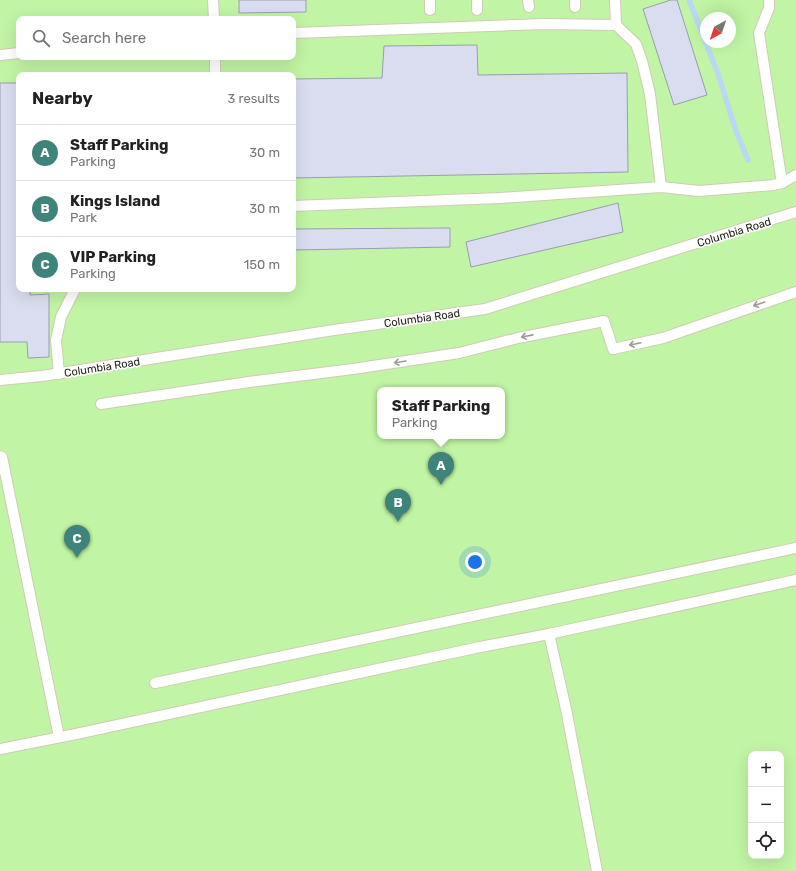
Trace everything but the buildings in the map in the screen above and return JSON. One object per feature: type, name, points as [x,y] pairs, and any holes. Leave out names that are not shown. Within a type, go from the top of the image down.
[{"type":"lane","points":[[213,0],[214,16]]},
{"type":"lane","points":[[615,0],[616,25]]},
{"type":"lane","points":[[769,0],[760,33],[782,183]]},
{"type":"lane","points":[[296,33],[544,24],[616,25],[636,44],[642,61],[650,94],[661,187]]},
{"type":"lane","points":[[0,55],[16,53]]},
{"type":"lane","points":[[215,60],[215,72]]},
{"type":"lane","points":[[296,206],[500,198],[661,187],[699,191],[773,185],[782,183],[796,175]]},
{"type":"lane","name":"Columbia Road","points":[[0,380],[59,374],[334,330],[485,309],[796,212]]},
{"type":"lane","points":[[59,374],[56,340],[61,317],[74,292]]},
{"type":"lane","points":[[101,404],[249,382],[361,368],[459,352],[518,338],[604,321],[613,349],[663,338],[796,292]]},
{"type":"lane","points":[[0,456],[2,457],[59,737]]},
{"type":"lane","points":[[155,683],[796,548]]},
{"type":"lane","points":[[0,749],[480,647],[549,634],[796,580]]},
{"type":"lane","points":[[549,634],[566,709],[597,871]]},
{"type":"green space","points":[[0,0],[796,0],[796,871],[0,871]]},
{"type":"waterway","points":[[689,0],[718,74],[736,131],[748,160]]},
{"type":"place","name":"Staff Parking","points":[[441,485]]},
{"type":"place","name":"Kings Island","points":[[398,522]]},
{"type":"place","name":"VIP Parking","points":[[77,558]]}]
